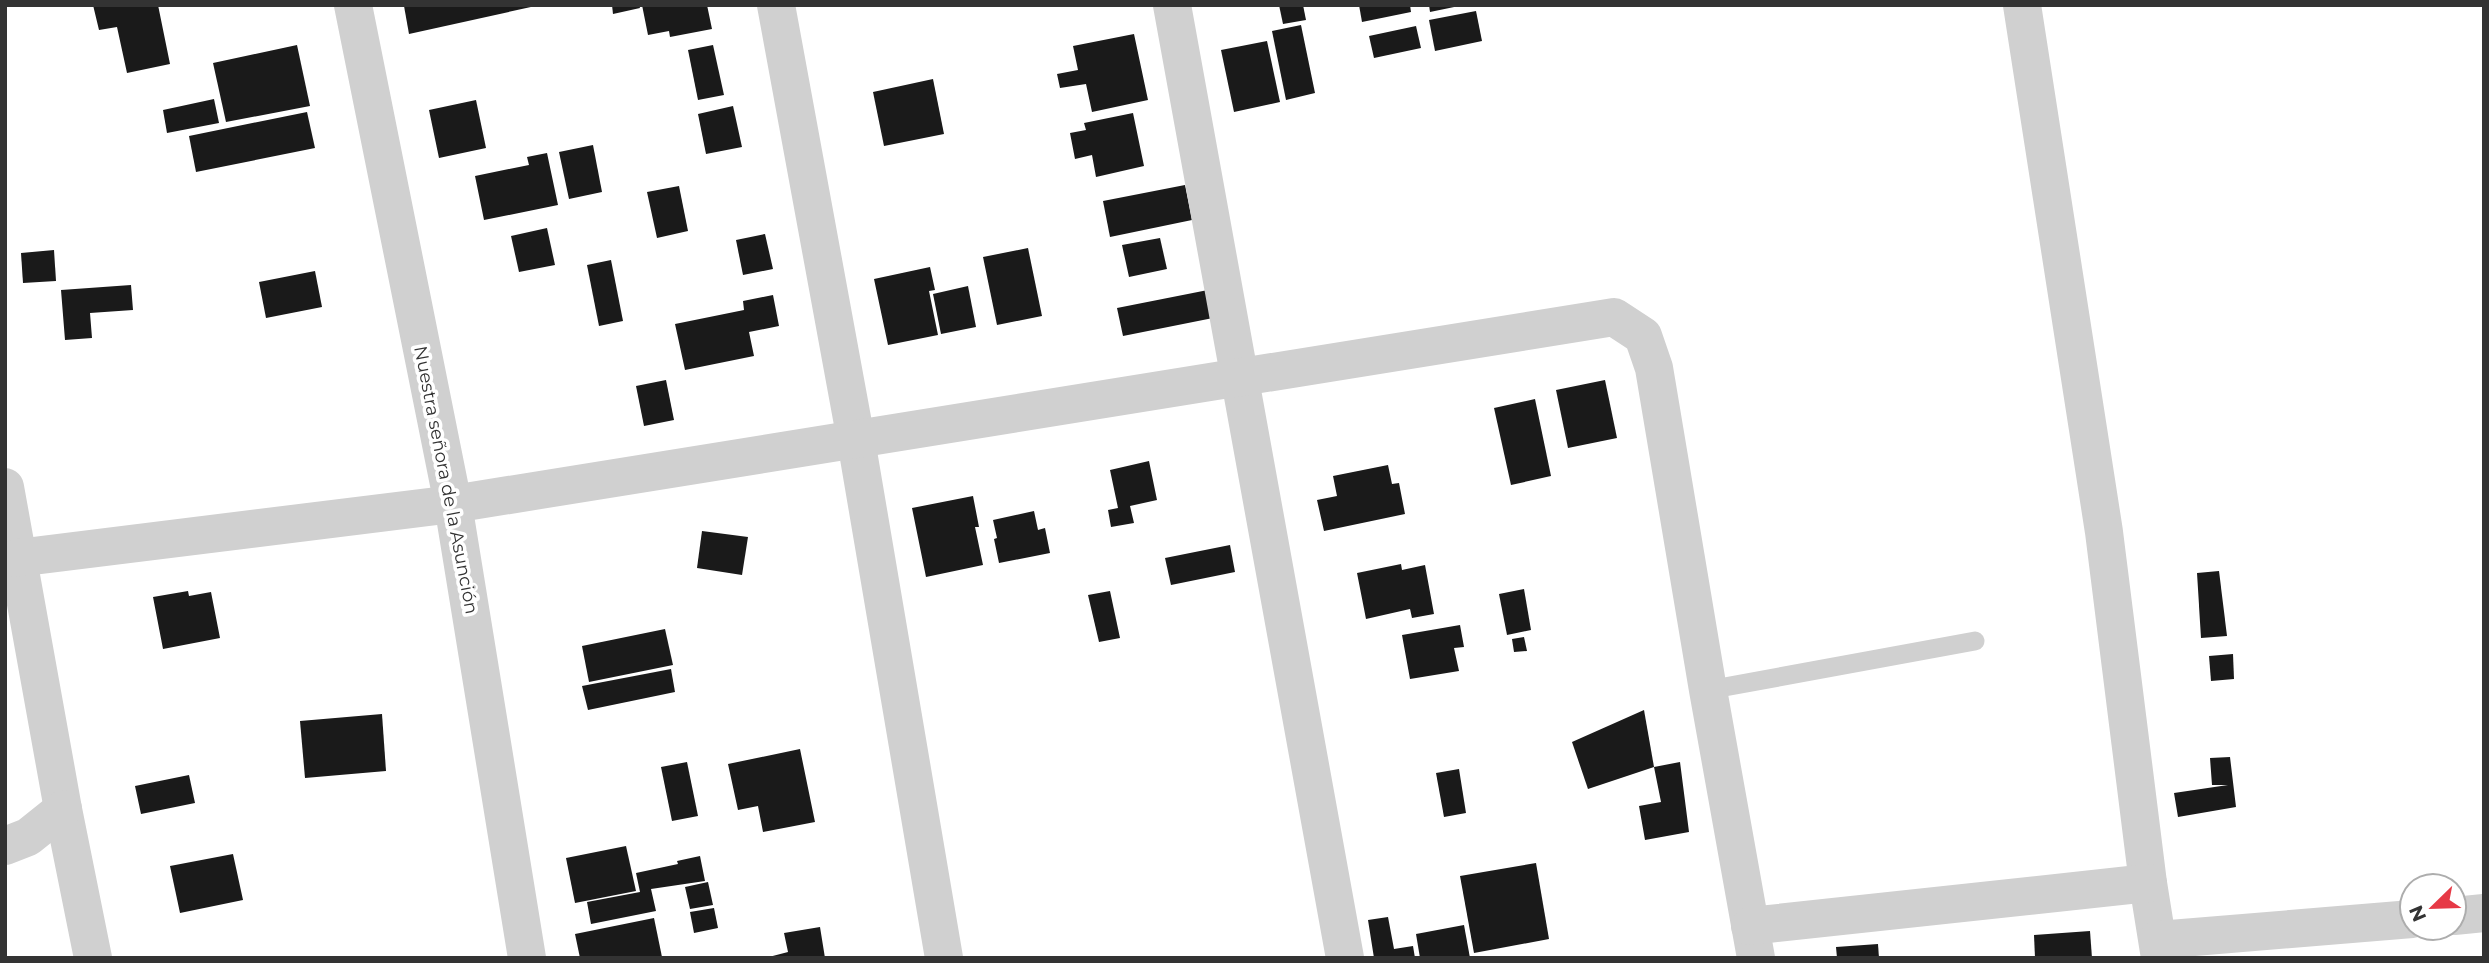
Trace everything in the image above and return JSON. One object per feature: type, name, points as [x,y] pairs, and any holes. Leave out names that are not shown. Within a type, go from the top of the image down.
[{"type":"street","name":"Nuestra señora de la Asunción","points":[[353,5],[453,504],[527,958]]},
{"type":"street","points":[[776,5],[856,440],[944,958]]},
{"type":"street","points":[[1172,5],[1345,958]]},
{"type":"street","points":[[2021,5],[2104,532],[2148,883],[2159,949],[2398,921]]},
{"type":"street","points":[[18,558],[453,504],[1614,317],[1643,336],[1654,368],[1753,942],[2148,883]]},
{"type":"street","points":[[5,487],[63,809],[93,958]]},
{"type":"street","points":[[5,846],[28,837],[63,809]]},
{"type":"lane","points":[[1708,690],[1975,641]]},
{"type":"building","points":[[93,5],[158,5],[170,64],[127,73],[117,27],[99,30]]},
{"type":"building","points":[[406,5],[540,5],[409,34],[404,6]]},
{"type":"building","points":[[612,5],[639,5],[640,8],[613,14]]},
{"type":"building","points":[[642,5],[707,5],[712,29],[670,37],[669,31],[648,35]]},
{"type":"building","points":[[1279,5],[1303,5],[1306,20],[1283,24]]},
{"type":"building","points":[[1359,5],[1410,5],[1411,12],[1362,22]]},
{"type":"building","points":[[1429,5],[1459,5],[1459,6],[1430,12]]},
{"type":"building","points":[[1476,11],[1482,41],[1435,51],[1429,20]]},
{"type":"building","points":[[1301,25],[1315,93],[1286,100],[1272,31]]},
{"type":"building","points":[[1416,26],[1421,48],[1374,58],[1369,36]]},
{"type":"building","points":[[1134,34],[1148,100],[1092,112],[1086,84],[1060,88],[1057,74],[1078,70],[1073,46]]},
{"type":"building","points":[[1267,41],[1280,102],[1234,112],[1221,50]]},
{"type":"building","points":[[297,45],[310,106],[226,122],[213,63]]},
{"type":"building","points":[[713,45],[724,95],[698,100],[688,50]]},
{"type":"building","points":[[933,79],[944,134],[884,146],[873,92]]},
{"type":"building","points":[[214,99],[219,123],[167,133],[163,110]]},
{"type":"building","points":[[476,100],[486,148],[439,158],[429,110]]},
{"type":"building","points":[[733,106],[742,147],[706,154],[698,114]]},
{"type":"building","points":[[307,112],[315,148],[196,172],[189,136]]},
{"type":"building","points":[[1133,113],[1144,166],[1096,177],[1092,155],[1075,159],[1070,133],[1086,130],[1084,123]]},
{"type":"building","points":[[593,145],[602,192],[569,199],[559,152]]},
{"type":"building","points":[[547,153],[558,205],[484,220],[475,176],[529,165],[527,157]]},
{"type":"building","points":[[1185,185],[1192,220],[1110,237],[1103,201]]},
{"type":"building","points":[[679,186],[688,231],[657,238],[647,192]]},
{"type":"building","points":[[547,228],[555,265],[519,272],[511,236]]},
{"type":"building","points":[[765,234],[773,269],[743,275],[736,240]]},
{"type":"building","points":[[1160,238],[1167,269],[1129,277],[1122,245]]},
{"type":"building","points":[[1028,248],[1042,316],[997,325],[983,257]]},
{"type":"building","points":[[54,250],[56,281],[23,283],[21,253]]},
{"type":"building","points":[[611,260],[623,321],[599,326],[587,265]]},
{"type":"building","points":[[930,267],[935,290],[929,291],[938,335],[888,345],[874,279]]},
{"type":"building","points":[[315,271],[322,307],[266,318],[259,282]]},
{"type":"building","points":[[131,285],[133,310],[90,313],[92,338],[65,340],[61,290]]},
{"type":"building","points":[[968,286],[976,327],[941,334],[933,294]]},
{"type":"building","points":[[1213,289],[1218,317],[1123,336],[1117,308]]},
{"type":"building","points":[[773,295],[779,326],[749,332],[754,356],[685,370],[675,324],[744,310],[743,301]]},
{"type":"building","points":[[666,380],[674,420],[644,426],[636,386]]},
{"type":"building","points":[[1605,380],[1617,438],[1568,448],[1556,390]]},
{"type":"building","points":[[1535,399],[1551,476],[1511,485],[1494,408]]},
{"type":"building","points":[[1149,461],[1157,500],[1130,506],[1134,523],[1111,527],[1108,510],[1118,508],[1110,470]]},
{"type":"building","points":[[1388,465],[1392,484],[1399,483],[1405,514],[1324,531],[1317,500],[1337,496],[1333,476]]},
{"type":"building","points":[[973,496],[979,527],[975,527],[983,565],[926,577],[912,508]]},
{"type":"building","points":[[1034,511],[1038,530],[1045,528],[1050,553],[999,563],[993,520]]},
{"type":"building","points":[[702,531],[748,537],[742,575],[697,568]]},
{"type":"building","points":[[1230,545],[1235,572],[1171,585],[1165,558]]},
{"type":"building","points":[[1401,564],[1402,570],[1425,565],[1434,614],[1412,618],[1410,609],[1366,619],[1357,573]]},
{"type":"building","points":[[2219,571],[2227,636],[2201,638],[2197,573]]},
{"type":"building","points":[[1524,589],[1531,630],[1507,635],[1499,594]]},
{"type":"building","points":[[188,591],[189,596],[211,592],[220,638],[163,649],[153,597]]},
{"type":"building","points":[[1110,591],[1120,638],[1099,642],[1088,595]]},
{"type":"building","points":[[1460,625],[1464,647],[1454,648],[1459,671],[1410,679],[1402,635]]},
{"type":"building","points":[[665,629],[673,665],[589,682],[582,646]]},
{"type":"building","points":[[1524,637],[1527,651],[1514,652],[1512,639]]},
{"type":"building","points":[[2233,654],[2234,679],[2211,681],[2209,656]]},
{"type":"building","points":[[671,669],[675,692],[588,710],[582,686]]},
{"type":"building","points":[[1644,710],[1654,767],[1588,789],[1572,742]]},
{"type":"building","points":[[382,714],[386,771],[305,778],[300,721]]},
{"type":"building","points":[[800,749],[815,822],[763,832],[758,806],[738,810],[728,764]]},
{"type":"building","points":[[2230,757],[2236,807],[2178,817],[2174,793],[2228,785],[2212,785],[2210,758]]},
{"type":"building","points":[[687,762],[698,816],[672,821],[661,767]]},
{"type":"building","points":[[1680,762],[1689,832],[1645,840],[1639,806],[1661,802],[1654,767]]},
{"type":"building","points":[[1459,769],[1466,813],[1444,817],[1436,773]]},
{"type":"building","points":[[189,775],[195,803],[141,814],[135,786]]},
{"type":"building","points":[[626,846],[636,891],[575,903],[566,858]]},
{"type":"building","points":[[233,854],[243,900],[180,913],[170,866]]},
{"type":"building","points":[[700,856],[705,881],[651,889],[656,911],[591,924],[587,902],[640,892],[636,873]]},
{"type":"building","points":[[1536,863],[1549,939],[1474,953],[1460,876]]},
{"type":"building","points":[[708,882],[713,905],[690,909],[685,887]]},
{"type":"building","points":[[714,908],[718,928],[694,933],[690,912]]},
{"type":"building","points":[[1388,917],[1394,949],[1413,946],[1415,958],[1374,958],[1368,920]]},
{"type":"building","points":[[654,918],[662,957],[580,958],[575,934]]},
{"type":"building","points":[[1464,925],[1470,958],[1420,958],[1416,934]]},
{"type":"building","points":[[820,927],[825,958],[765,958],[788,952],[784,933]]},
{"type":"building","points":[[2090,931],[2092,958],[2035,958],[2034,935]]},
{"type":"building","points":[[1878,944],[1879,958],[1837,958],[1836,947]]}]
